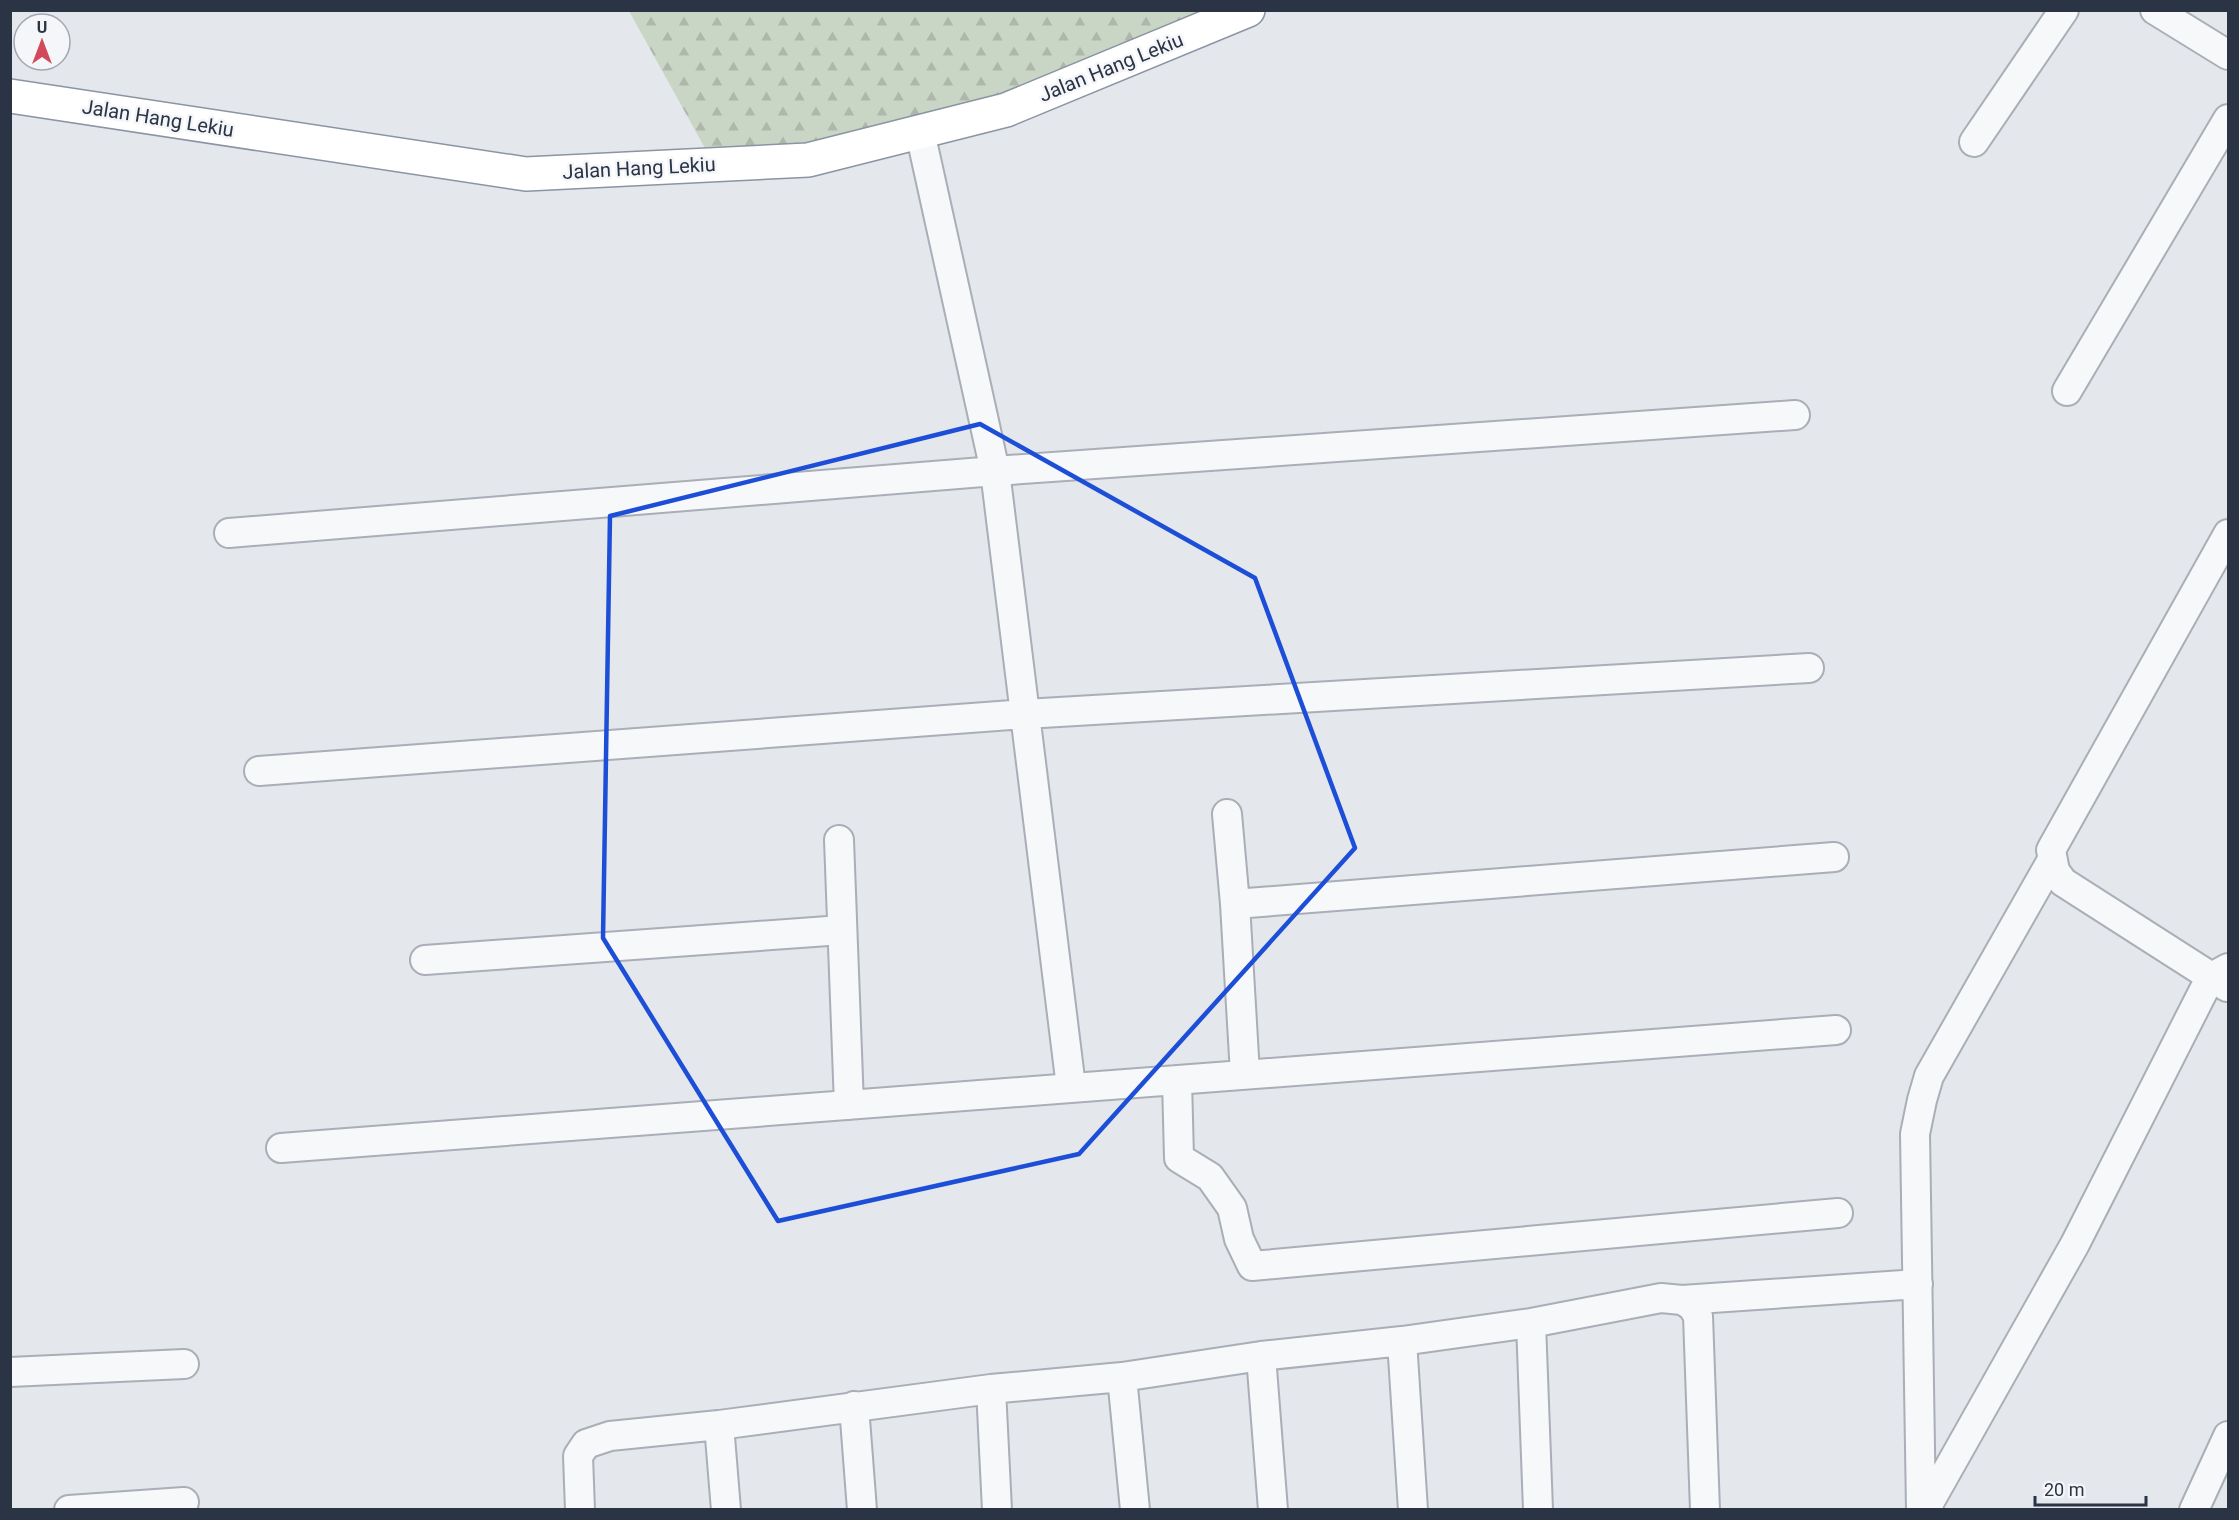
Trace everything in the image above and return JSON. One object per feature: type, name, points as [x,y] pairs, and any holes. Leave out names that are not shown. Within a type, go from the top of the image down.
[{"type":"highway","name":"Jalan Hang Lekiu","points":[[10,96],[526,174],[808,160],[1006,110],[1248,10]]},
{"type":"street","points":[[1974,142],[2064,10]]},
{"type":"street","points":[[2155,10],[2229,55]]},
{"type":"street","points":[[2067,391],[2229,119]]},
{"type":"street","points":[[920,132],[995,471],[1071,1088]]},
{"type":"street","points":[[229,533],[995,471],[1795,415]]},
{"type":"street","points":[[1923,1509],[2222,978],[2063,882],[2055,871],[2051,850],[2229,534]]},
{"type":"street","points":[[259,771],[1025,714],[1809,668]]},
{"type":"street","points":[[1227,814],[1245,1074]]},
{"type":"street","points":[[839,840],[849,1105]]},
{"type":"street","points":[[1235,904],[1834,857]]},
{"type":"street","points":[[1923,1509],[1915,1134],[1929,1076],[2052,860]]},
{"type":"street","points":[[425,960],[842,930]]},
{"type":"street","points":[[281,1148],[1836,1030]]},
{"type":"street","points":[[1176,1080],[1179,1158],[1210,1177],[1232,1208],[1239,1239],[1251,1266],[1838,1213]]},
{"type":"street","points":[[580,1509],[578,1456],[586,1444],[610,1436],[719,1425],[992,1389],[1122,1377],[1261,1356],[1402,1341],[1531,1323],[1661,1298],[1682,1300],[1918,1284]]},
{"type":"street","points":[[1682,1300],[1692,1306],[1698,1316],[1705,1509]]},
{"type":"street","points":[[1531,1323],[1538,1509]]},
{"type":"street","points":[[1402,1341],[1413,1509]]},
{"type":"street","points":[[1261,1356],[1273,1509]]},
{"type":"street","points":[[10,1372],[184,1364]]},
{"type":"street","points":[[1122,1377],[1135,1509]]},
{"type":"street","points":[[992,1389],[998,1509]]},
{"type":"street","points":[[854,1406],[862,1509]]},
{"type":"street","points":[[719,1425],[726,1509]]},
{"type":"street","points":[[2194,1509],[2229,1436]]},
{"type":"street","points":[[69,1509],[184,1502]]},
{"type":"highlighted area","points":[[980,424],[1255,578],[1355,848],[1079,1154],[778,1221],[603,938],[610,516]]},
{"type":"green space","points":[[629,11],[1228,11],[1072,80],[716,168]]}]
